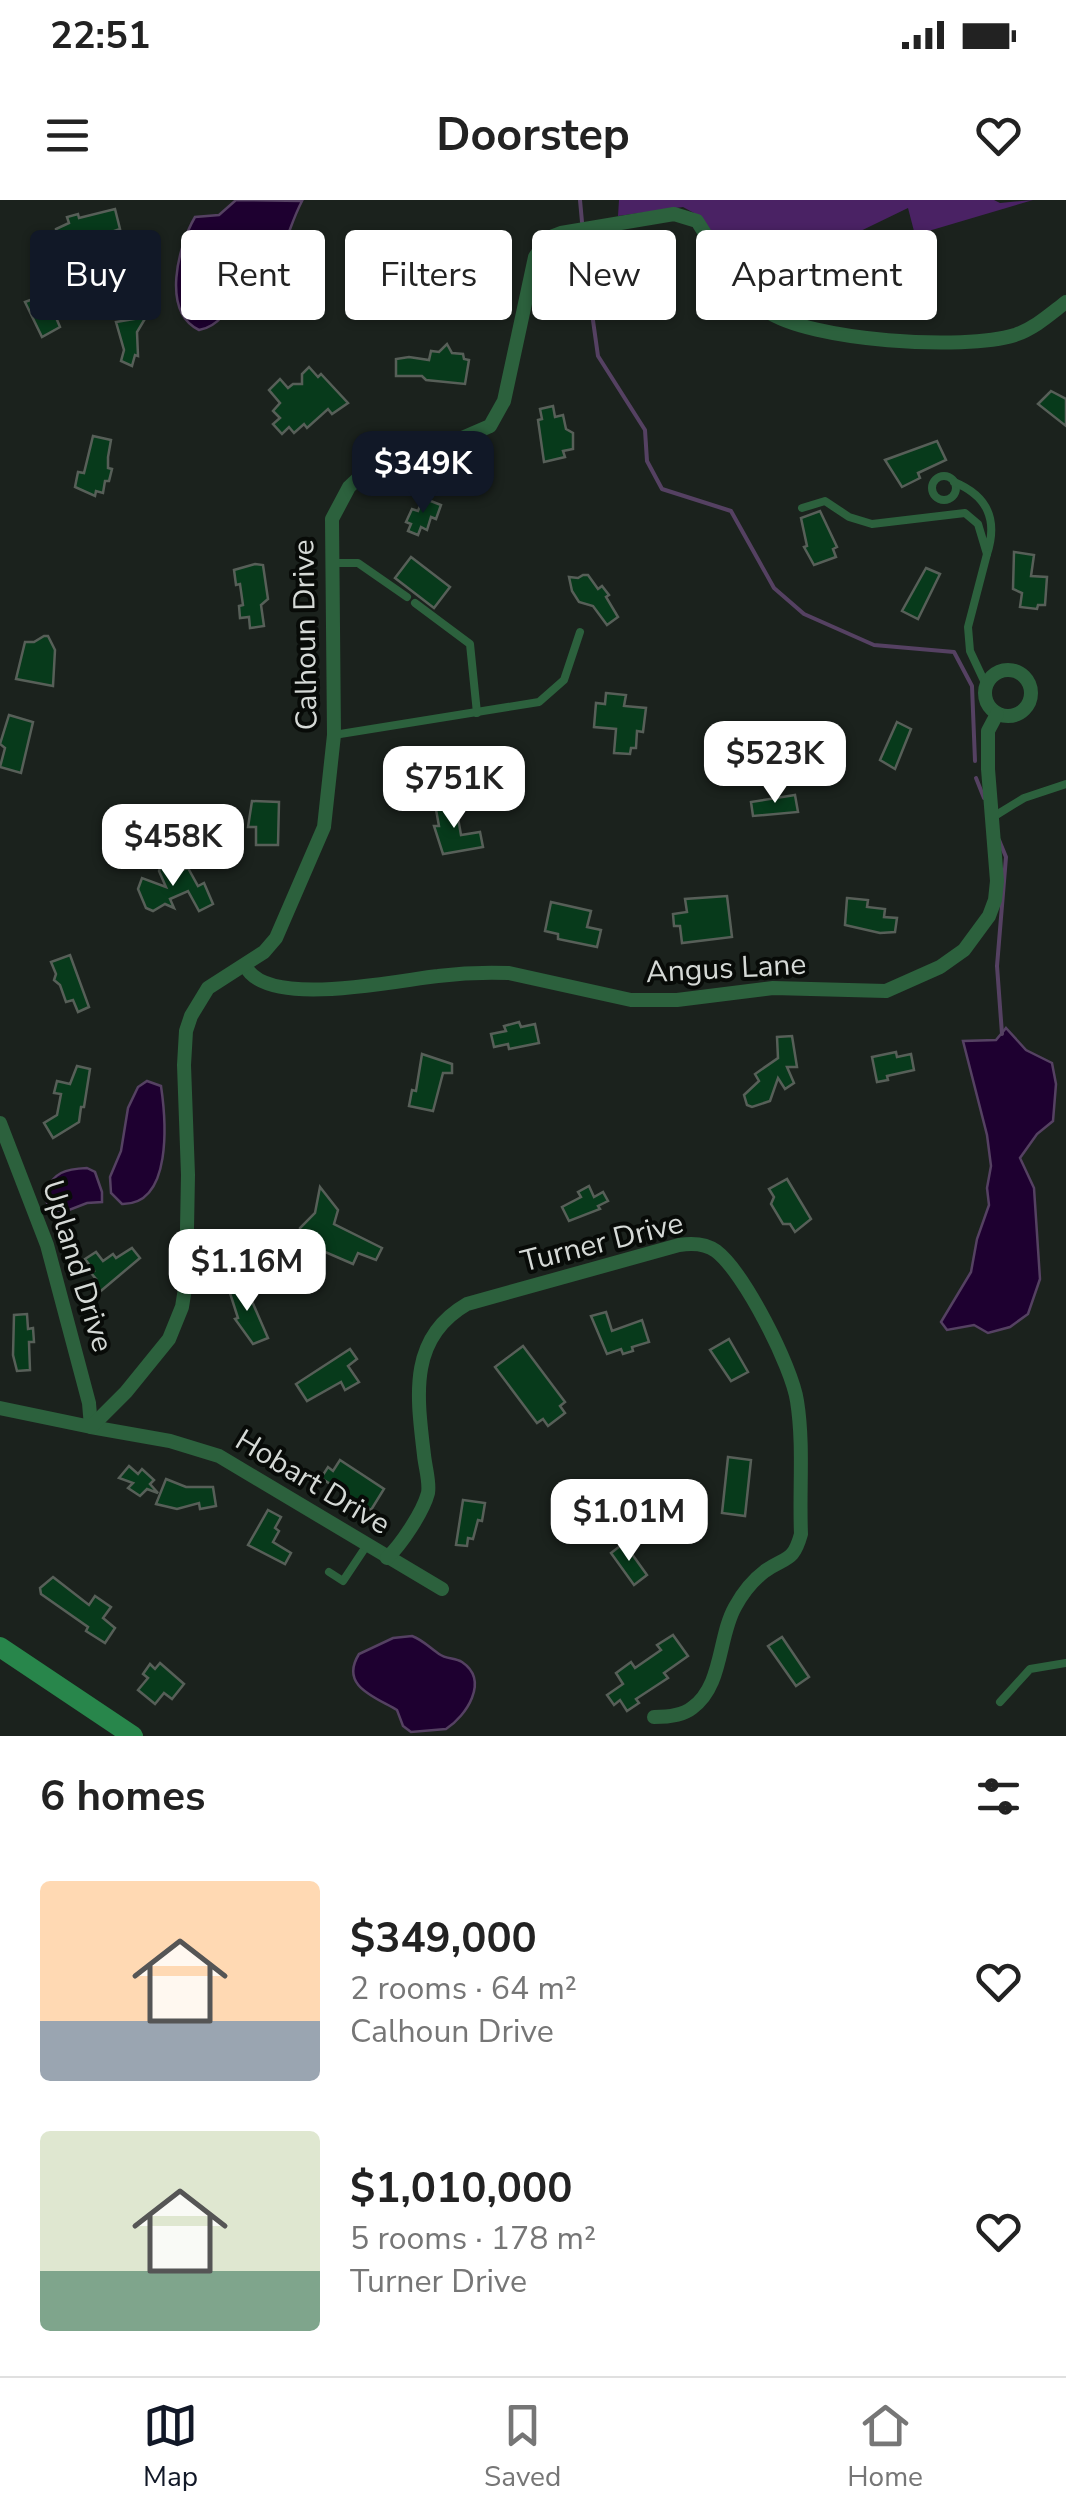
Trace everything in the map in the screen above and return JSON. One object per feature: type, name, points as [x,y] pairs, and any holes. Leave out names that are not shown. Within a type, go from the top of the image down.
[{"type":"main road","points":[[0,1647],[133,1736]]},
{"type":"street","name":"Calhoun Drive","points":[[90,1427],[146,1368],[169,1340],[177,1323],[186,1282],[186,1031],[208,988],[264,952],[276,938],[318,844],[328,810],[334,735],[332,519],[366,470],[480,432],[495,418],[514,364],[535,256],[548,238],[561,232],[674,214],[690,216],[698,221],[745,292],[770,314],[844,335],[951,344],[994,339],[1038,324],[1066,302]]},
{"type":"street","points":[[986,685],[999,672],[1007,670],[1022,675],[1029,684],[1029,702],[1022,710],[1012,716],[997,714]]},
{"type":"street","name":"Angus Lane","points":[[245,965],[254,980],[263,984],[322,989],[488,972],[509,973],[632,1000],[677,1000],[773,988],[886,991],[940,967],[964,950],[989,916],[998,881],[988,732],[997,714],[986,702],[986,685]]},
{"type":"street","name":"Upland Drive","points":[[0,1123],[47,1244],[89,1403],[90,1427]]},
{"type":"street","name":"Turner Drive","points":[[387,1558],[398,1547],[428,1494],[419,1390],[426,1352],[440,1323],[468,1304],[646,1254],[692,1243],[715,1250],[746,1288],[794,1383],[800,1424],[801,1534],[796,1552],[789,1560],[766,1570],[738,1602],[728,1621],[714,1672],[693,1708],[672,1716],[654,1717]]},
{"type":"street","points":[[0,1408],[90,1427]]},
{"type":"street","name":"Hobart Drive","points":[[90,1427],[170,1441],[219,1456],[442,1590]]},
{"type":"lane","points":[[954,482],[978,498],[992,516],[993,536],[968,627],[970,651],[986,685]]},
{"type":"lane","points":[[802,508],[825,501],[849,517],[872,524],[964,512],[978,524],[987,554]]},
{"type":"lane","points":[[331,563],[358,563],[470,644],[477,713]]},
{"type":"lane","points":[[334,735],[539,702],[564,680],[580,632]]},
{"type":"lane","points":[[992,818],[1024,798],[1066,784]]},
{"type":"lane","points":[[329,1572],[343,1580],[367,1545]]},
{"type":"lane","points":[[1000,1702],[1030,1669],[1066,1664]]},
{"type":"shaded area","points":[[236,200],[302,201],[290,230],[189,230],[195,217],[219,215]]},
{"type":"shaded area","points":[[619,200],[1033,200],[932,230],[914,230],[908,208],[863,230],[706,230],[694,213],[683,207],[618,216]]},
{"type":"shaded area","points":[[181,252],[181,311],[176,278]]},
{"type":"shaded area","points":[[186,320],[218,320],[199,330]]},
{"type":"shaded area","points":[[1006,1028],[1026,1050],[1052,1063],[1056,1084],[1053,1121],[1037,1134],[1020,1158],[1034,1188],[1040,1279],[1028,1314],[1010,1327],[988,1333],[974,1325],[947,1330],[941,1322],[971,1272],[989,1205],[991,1166],[987,1135],[963,1041],[996,1040]]},
{"type":"shaded area","points":[[147,1081],[161,1086],[162,1158],[150,1191],[139,1201],[122,1204],[111,1193],[110,1177],[121,1151],[128,1108],[138,1087]]},
{"type":"shaded area","points":[[87,1168],[95,1172],[102,1202],[64,1212],[49,1209],[44,1193],[52,1180],[66,1171]]},
{"type":"shaded area","points":[[412,1636],[442,1656],[462,1662],[474,1679],[475,1688],[467,1707],[446,1729],[411,1732],[403,1726],[397,1710],[362,1689],[353,1674],[359,1654],[393,1638]]},
{"type":"building","points":[[115,209],[120,229],[56,230],[69,223],[67,217],[78,214],[79,218]]},
{"type":"building","points":[[34,320],[57,320],[60,327],[42,337]]},
{"type":"building","points":[[144,320],[137,332],[138,356],[135,355],[132,366],[121,361],[124,350],[116,322]]},
{"type":"building","points":[[447,344],[452,353],[463,354],[469,360],[465,384],[396,376],[396,359],[429,360],[431,351],[439,352]]},
{"type":"building","points":[[309,367],[348,403],[332,414],[328,409],[307,428],[304,424],[294,433],[289,427],[282,434],[273,424],[280,418],[273,411],[280,403],[269,390],[280,379],[288,388],[302,384],[302,374]]},
{"type":"building","points":[[1051,391],[1066,399],[1066,426],[1038,404]]},
{"type":"building","points":[[553,406],[555,417],[563,415],[566,429],[573,433],[573,449],[563,451],[565,457],[544,462],[538,420],[542,419],[540,409]]},
{"type":"building","points":[[93,436],[111,440],[108,468],[112,469],[103,493],[96,491],[95,496],[75,487],[78,472],[84,473]]},
{"type":"building","points":[[937,441],[946,460],[918,473],[920,478],[902,487],[885,460]]},
{"type":"building","points":[[423,498],[441,505],[436,519],[431,517],[427,530],[421,527],[418,535],[408,531],[411,524],[406,522],[412,509],[418,511]]},
{"type":"building","points":[[820,511],[837,547],[833,549],[836,557],[814,565],[804,547],[807,546],[801,518]]},
{"type":"building","points":[[1014,552],[1034,555],[1031,576],[1047,577],[1045,605],[1038,605],[1037,609],[1020,607],[1022,593],[1013,589]]},
{"type":"building","points":[[411,557],[450,587],[434,608],[395,578]]},
{"type":"building","points":[[263,565],[268,599],[261,605],[264,626],[250,628],[249,617],[240,618],[239,606],[243,605],[234,570]]},
{"type":"building","points":[[926,568],[940,574],[918,619],[902,611]]},
{"type":"building","points":[[588,575],[598,589],[602,586],[609,595],[606,597],[618,617],[607,625],[593,606],[579,602],[572,591],[569,577]]},
{"type":"building","points":[[48,636],[55,650],[53,686],[16,679],[25,642]]},
{"type":"building","points":[[606,693],[626,695],[624,706],[646,708],[643,732],[637,731],[636,748],[631,748],[630,754],[614,753],[616,729],[594,727],[596,703],[605,704]]},
{"type":"building","points":[[9,715],[33,722],[21,773],[0,767],[5,748],[0,744]]},
{"type":"building","points":[[897,722],[911,729],[895,769],[880,760]]},
{"type":"building","points":[[795,795],[798,812],[753,816],[751,802]]},
{"type":"building","points":[[252,801],[279,802],[278,845],[256,845],[256,827],[248,827]]},
{"type":"building","points":[[455,801],[461,835],[480,832],[483,847],[443,854],[434,826],[439,826],[435,804]]},
{"type":"building","points":[[162,863],[172,867],[179,864],[182,870],[188,868],[198,886],[204,883],[213,904],[199,911],[188,891],[170,899],[174,908],[165,904],[153,911],[146,908],[138,889],[142,878],[166,887],[159,871]]},
{"type":"building","points":[[727,896],[732,937],[682,943],[680,926],[674,926],[673,914],[687,912],[685,899]]},
{"type":"building","points":[[847,898],[868,900],[867,907],[885,909],[884,917],[897,918],[895,932],[880,933],[845,925]]},
{"type":"building","points":[[551,902],[591,911],[587,927],[601,930],[597,947],[558,939],[558,934],[545,931]]},
{"type":"building","points":[[70,955],[89,1007],[78,1012],[73,1000],[66,1002],[54,980],[51,962]]},
{"type":"building","points":[[519,1022],[521,1027],[535,1024],[539,1043],[509,1049],[508,1044],[494,1047],[491,1034],[506,1031],[504,1026]]},
{"type":"building","points":[[792,1036],[797,1067],[787,1067],[794,1083],[785,1089],[778,1078],[770,1101],[747,1105],[744,1095],[759,1081],[755,1074],[778,1058],[777,1037]]},
{"type":"building","points":[[896,1052],[897,1057],[911,1054],[914,1070],[877,1082],[872,1057]]},
{"type":"building","points":[[422,1054],[452,1064],[452,1073],[443,1073],[433,1111],[409,1106],[412,1090],[416,1091]]},
{"type":"building","points":[[77,1066],[90,1069],[79,1122],[53,1138],[44,1123],[57,1115],[61,1094],[54,1093],[57,1081],[70,1084]]},
{"type":"building","points":[[787,1179],[811,1219],[795,1232],[790,1224],[783,1224],[771,1204],[774,1197],[769,1189]]},
{"type":"building","points":[[589,1186],[594,1197],[603,1192],[608,1201],[598,1206],[600,1209],[569,1221],[562,1207],[581,1197],[578,1192]]},
{"type":"building","points":[[320,1187],[338,1210],[334,1224],[382,1248],[376,1260],[358,1253],[353,1264],[323,1251],[322,1256],[298,1250],[300,1228],[315,1213]]},
{"type":"building","points":[[132,1248],[140,1258],[96,1295],[90,1285],[96,1279],[91,1273],[94,1271],[85,1259],[96,1252],[103,1261],[113,1254],[116,1258]]},
{"type":"building","points":[[244,1283],[268,1338],[253,1344],[235,1319],[238,1318],[229,1290]]},
{"type":"building","points":[[606,1312],[612,1331],[642,1320],[649,1342],[623,1354],[621,1349],[607,1354],[591,1316]]},
{"type":"building","points":[[27,1314],[34,1342],[29,1342],[30,1370],[17,1371],[13,1355],[14,1315]]},
{"type":"building","points":[[729,1339],[748,1372],[731,1381],[710,1350]]},
{"type":"building","points":[[523,1346],[565,1402],[560,1406],[565,1413],[548,1426],[543,1419],[537,1423],[495,1367]]},
{"type":"building","points":[[350,1349],[357,1359],[348,1366],[359,1382],[345,1390],[341,1382],[307,1401],[296,1384]]},
{"type":"building","points":[[728,1457],[751,1460],[745,1516],[722,1513]]},
{"type":"building","points":[[340,1460],[384,1489],[371,1510],[321,1478],[328,1467],[333,1471]]},
{"type":"building","points":[[129,1466],[138,1474],[142,1469],[154,1480],[150,1484],[158,1493],[147,1489],[140,1496],[128,1488],[133,1483],[119,1478]]},
{"type":"building","points":[[166,1479],[186,1487],[213,1487],[216,1506],[200,1509],[199,1503],[177,1509],[156,1504]]},
{"type":"building","points":[[463,1500],[485,1503],[482,1521],[478,1520],[467,1546],[456,1545]]},
{"type":"building","points":[[268,1510],[281,1517],[273,1542],[291,1553],[285,1564],[248,1545]]},
{"type":"building","points":[[624,1543],[647,1575],[634,1585],[611,1553]]},
{"type":"building","points":[[53,1577],[89,1605],[95,1596],[111,1607],[103,1618],[115,1628],[105,1643],[41,1594],[40,1588]]},
{"type":"building","points":[[673,1635],[688,1656],[664,1673],[668,1678],[636,1699],[639,1703],[627,1711],[620,1700],[614,1705],[607,1695],[623,1684],[616,1673],[631,1662],[635,1668],[661,1650],[657,1645]]},
{"type":"building","points":[[782,1637],[809,1677],[796,1686],[768,1646]]},
{"type":"building","points":[[160,1663],[184,1684],[172,1699],[164,1693],[155,1704],[138,1690],[148,1678],[143,1674],[150,1664],[155,1669]]},
{"type":"waterway","points":[[580,200],[582,222]]},
{"type":"waterway","points":[[593,320],[598,356],[645,430],[647,461],[662,489],[731,511],[774,588],[804,614],[874,645],[954,652],[972,686],[975,761]]},
{"type":"waterway","points":[[976,778],[984,798]]},
{"type":"waterway","points":[[999,840],[1006,857],[997,966],[1002,1034]]}]
